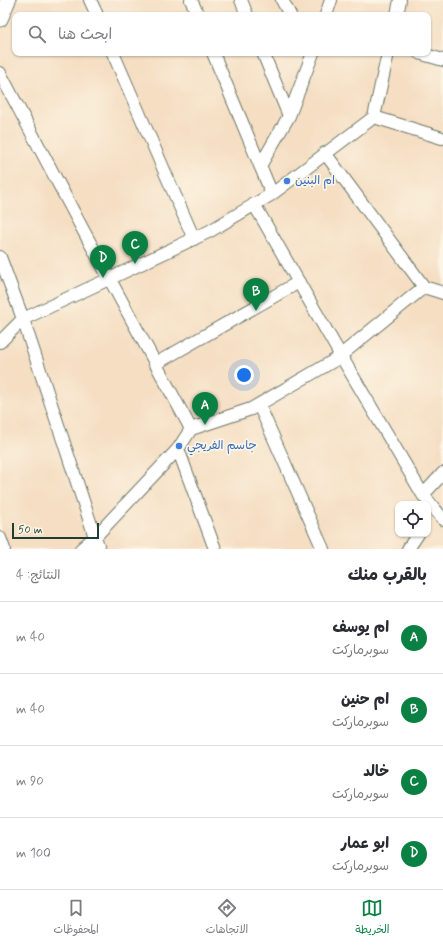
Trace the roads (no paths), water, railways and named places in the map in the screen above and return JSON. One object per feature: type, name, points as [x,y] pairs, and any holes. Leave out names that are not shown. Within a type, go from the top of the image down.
[{"type":"street","points":[[0,19],[8,0]]},
{"type":"street","points":[[90,0],[95,12]]},
{"type":"street","points":[[191,0],[197,12]]},
{"type":"street","points":[[241,0],[246,12]]},
{"type":"street","points":[[282,0],[288,12]]},
{"type":"street","points":[[327,12],[331,0]]},
{"type":"street","points":[[398,12],[400,0]]},
{"type":"street","points":[[114,56],[194,239]]},
{"type":"street","points":[[214,56],[272,194]]},
{"type":"street","points":[[264,56],[289,116]]},
{"type":"street","points":[[260,166],[289,116],[311,56]]},
{"type":"street","points":[[0,342],[23,319],[210,231],[272,194],[374,117],[387,56]]},
{"type":"street","points":[[429,56],[443,60]]},
{"type":"street","points":[[0,73],[109,279],[191,429]]},
{"type":"street","points":[[374,117],[442,138]]},
{"type":"street","points":[[325,153],[424,287],[443,292]]},
{"type":"street","points":[[254,204],[423,495],[443,519]]},
{"type":"street","points":[[0,258],[23,319],[99,549]]},
{"type":"street","points":[[155,364],[299,282]]},
{"type":"street","points":[[81,549],[178,449],[191,429],[251,409],[335,360],[424,287]]},
{"type":"street","points":[[259,404],[323,549]]},
{"type":"street","points":[[178,449],[215,549]]},
{"type":"street","points":[[423,495],[443,473]]},
{"type":"street","points":[[431,515],[435,509]]},
{"type":"street","points":[[408,549],[416,537]]},
{"type":"street","points":[[0,538],[4,549]]},
{"type":"place","name":"ام البنين","points":[[287,181]]},
{"type":"place","name":"خالد","points":[[135,264]]},
{"type":"place","name":"ابو عمار","points":[[103,278]]},
{"type":"place","name":"ام حنين","points":[[256,311]]},
{"type":"place","name":"ام يوسف","points":[[205,425]]},
{"type":"place","name":"جاسم الفريجي","points":[[179,446]]}]
